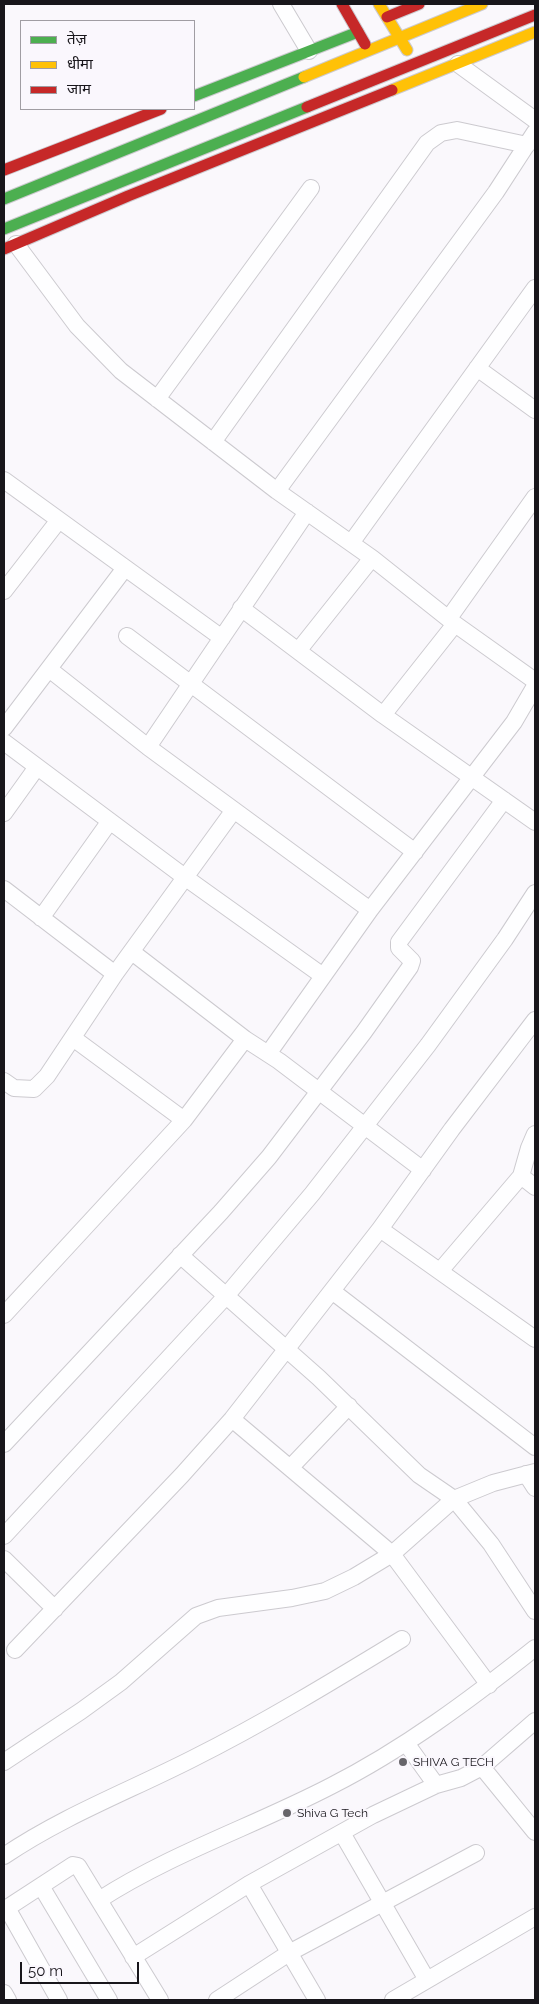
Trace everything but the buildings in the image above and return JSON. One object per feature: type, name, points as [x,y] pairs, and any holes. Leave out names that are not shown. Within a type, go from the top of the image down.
[{"type":"main road","points":[[342,4],[376,62]]},
{"type":"main road","points":[[379,4],[415,64]]},
{"type":"main road","points":[[387,17],[419,4]]},
{"type":"main road","points":[[4,229],[376,62],[399,37],[482,4]]},
{"type":"main road","points":[[4,198],[376,62],[415,64],[535,15]]},
{"type":"main road","points":[[195,96],[358,32]]},
{"type":"main road","points":[[10,247],[137,193],[535,32]]},
{"type":"main road","points":[[4,170],[158,110]]},
{"type":"street","points":[[281,4],[309,51]]},
{"type":"street","points":[[458,64],[535,120]]},
{"type":"street","points":[[214,442],[427,143],[441,133],[457,130],[533,136],[496,192],[277,491]]},
{"type":"street","points":[[157,399],[311,188]]},
{"type":"street","points":[[10,247],[77,326],[121,370],[277,491],[372,558],[452,621],[535,681]]},
{"type":"street","points":[[351,543],[535,288]]},
{"type":"street","points":[[476,368],[535,410]]},
{"type":"street","points":[[4,480],[222,638]]},
{"type":"street","points":[[383,715],[452,621],[535,497]]},
{"type":"street","points":[[148,747],[307,512]]},
{"type":"street","points":[[4,592],[59,520]]},
{"type":"street","points":[[298,651],[372,558]]},
{"type":"street","points":[[4,728],[125,568]]},
{"type":"street","points":[[242,608],[383,715],[535,822]]},
{"type":"street","points":[[128,636],[414,852]]},
{"type":"street","points":[[49,669],[148,747],[370,910]]},
{"type":"street","points":[[268,1054],[370,910],[514,722],[535,686]]},
{"type":"street","points":[[4,742],[186,878],[323,976]]},
{"type":"street","points":[[4,813],[37,767]]},
{"type":"street","points":[[4,1444],[269,1157],[410,967],[412,962],[399,948],[400,942],[504,800]]},
{"type":"street","points":[[4,1081],[14,1088],[34,1089],[47,1076],[115,974],[234,810]]},
{"type":"street","points":[[41,918],[110,821]]},
{"type":"street","points":[[4,890],[115,974]]},
{"type":"street","points":[[4,1536],[226,1296],[312,1194],[470,988],[535,893]]},
{"type":"street","points":[[132,952],[245,1039],[366,1126],[423,1170]]},
{"type":"street","points":[[15,1650],[182,1475],[232,1419],[380,1228],[535,1020]]},
{"type":"street","points":[[74,1038],[184,1120]]},
{"type":"street","points":[[4,1314],[184,1120],[245,1039]]},
{"type":"street","points":[[440,1271],[521,1176],[535,1134]]},
{"type":"street","points":[[521,1176],[535,1187]]},
{"type":"street","points":[[380,1228],[535,1339]]},
{"type":"street","points":[[180,1255],[350,1406],[419,1475],[454,1499],[491,1544],[535,1611]]},
{"type":"street","points":[[332,1291],[535,1447]]},
{"type":"street","points":[[290,1468],[350,1406]]},
{"type":"street","points":[[232,1419],[392,1554],[489,1685]]},
{"type":"street","points":[[4,1762],[81,1712],[121,1682],[196,1616],[218,1608],[292,1598],[325,1591],[354,1577],[392,1554],[454,1499],[492,1483],[530,1473],[535,1488]]},
{"type":"street","points":[[4,1559],[55,1610]]},
{"type":"street","points":[[4,1856],[66,1819],[192,1759],[290,1708],[402,1639]]},
{"type":"street","points":[[99,1900],[129,1880],[166,1861],[273,1815],[332,1786],[406,1743],[489,1685],[535,1648]]},
{"type":"street","points":[[133,1957],[249,1884],[342,1832],[399,1802],[436,1785],[461,1778],[482,1767],[535,1722]]},
{"type":"street","points":[[406,1743],[436,1785]]},
{"type":"street","points":[[482,1767],[535,1832]]},
{"type":"street","points":[[342,1832],[427,1980]]},
{"type":"street","points":[[217,2000],[289,1953],[476,1853]]},
{"type":"street","points":[[59,2000],[5,1909],[73,1865],[78,1866],[99,1900],[133,1957],[155,1999]]},
{"type":"street","points":[[249,1884],[317,2000]]},
{"type":"street","points":[[41,1886],[109,2000]]},
{"type":"street","points":[[393,2000],[534,1917]]},
{"type":"street","points":[[4,1993],[8,2000]]},
{"type":"traffic: fast","points":[[195,96],[358,32]]},
{"type":"traffic: fast","points":[[4,199],[304,77]]},
{"type":"traffic: fast","points":[[4,229],[307,107]]},
{"type":"traffic: slow","points":[[379,4],[407,50]]},
{"type":"traffic: slow","points":[[304,77],[482,4]]},
{"type":"traffic: slow","points":[[392,90],[535,32]]},
{"type":"traffic: jam","points":[[342,4],[365,44]]},
{"type":"traffic: jam","points":[[387,17],[419,4]]},
{"type":"traffic: jam","points":[[307,107],[535,15]]},
{"type":"traffic: jam","points":[[4,249],[128,196],[392,90]]},
{"type":"traffic: jam","points":[[4,170],[158,110]]},
{"type":"place","name":"SHIVA G TECH","points":[[403,1762]]},
{"type":"place","name":"Shiva G Tech","points":[[287,1813]]}]
